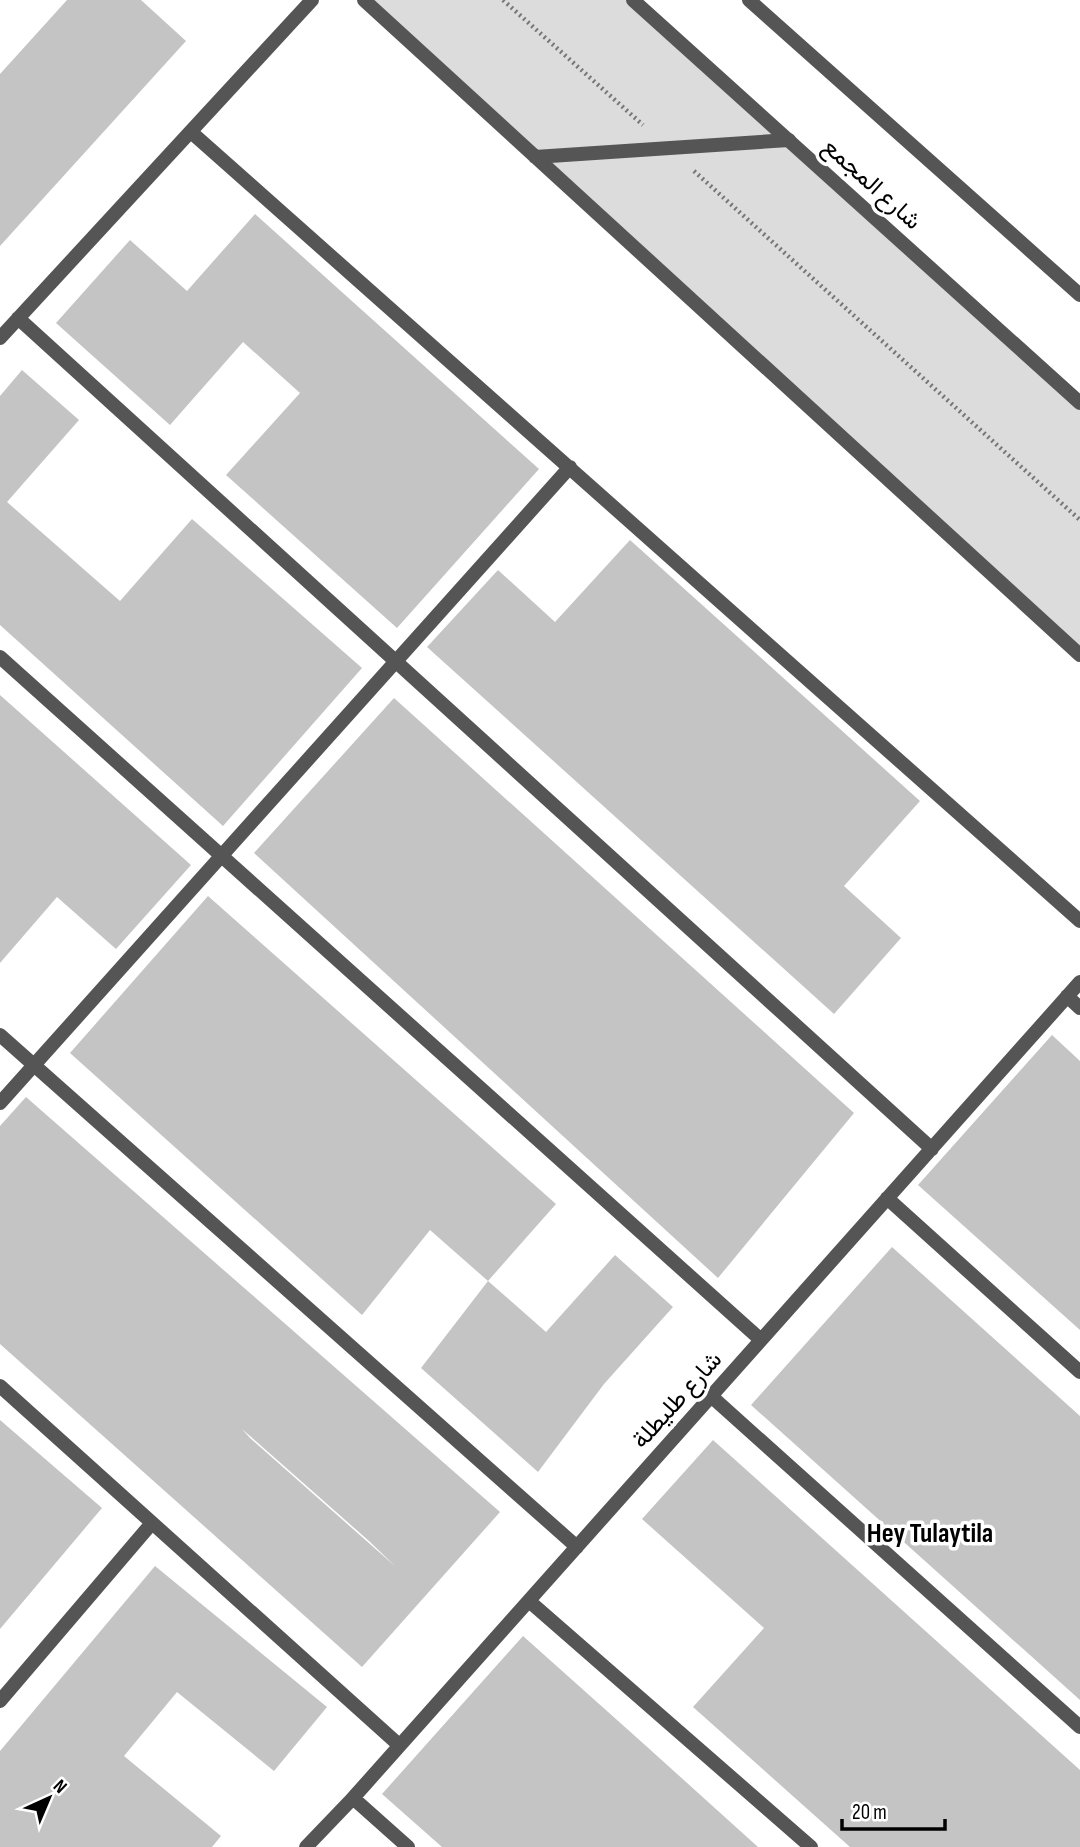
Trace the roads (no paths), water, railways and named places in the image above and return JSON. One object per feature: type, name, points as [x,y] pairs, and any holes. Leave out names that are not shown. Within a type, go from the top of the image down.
[{"type":"street","points":[[0,338],[312,0]]},
{"type":"street","points":[[364,0],[1080,655]]},
{"type":"street","name":"شارع المجمع","points":[[633,0],[1080,402]]},
{"type":"street","points":[[749,0],[1080,295]]},
{"type":"street","points":[[191,132],[1080,921]]},
{"type":"street","points":[[535,157],[789,140]]},
{"type":"street","points":[[18,318],[932,1149]]},
{"type":"street","points":[[0,1103],[570,467]]},
{"type":"street","points":[[0,657],[761,1340]]},
{"type":"street","name":"شارع طليطلة","points":[[306,1847],[353,1798],[1080,982]]},
{"type":"street","points":[[1067,996],[1080,1008]]},
{"type":"street","points":[[0,1035],[577,1547]]},
{"type":"street","points":[[887,1198],[1080,1372]]},
{"type":"street","points":[[0,1386],[399,1745]]},
{"type":"street","points":[[711,1396],[1080,1727]]},
{"type":"street","points":[[0,1701],[152,1522]]},
{"type":"street","points":[[529,1601],[811,1847]]},
{"type":"street","points":[[353,1798],[408,1847]]},
{"type":"district","name":"Hey Tulaytila","points":[[930,1533]]}]
